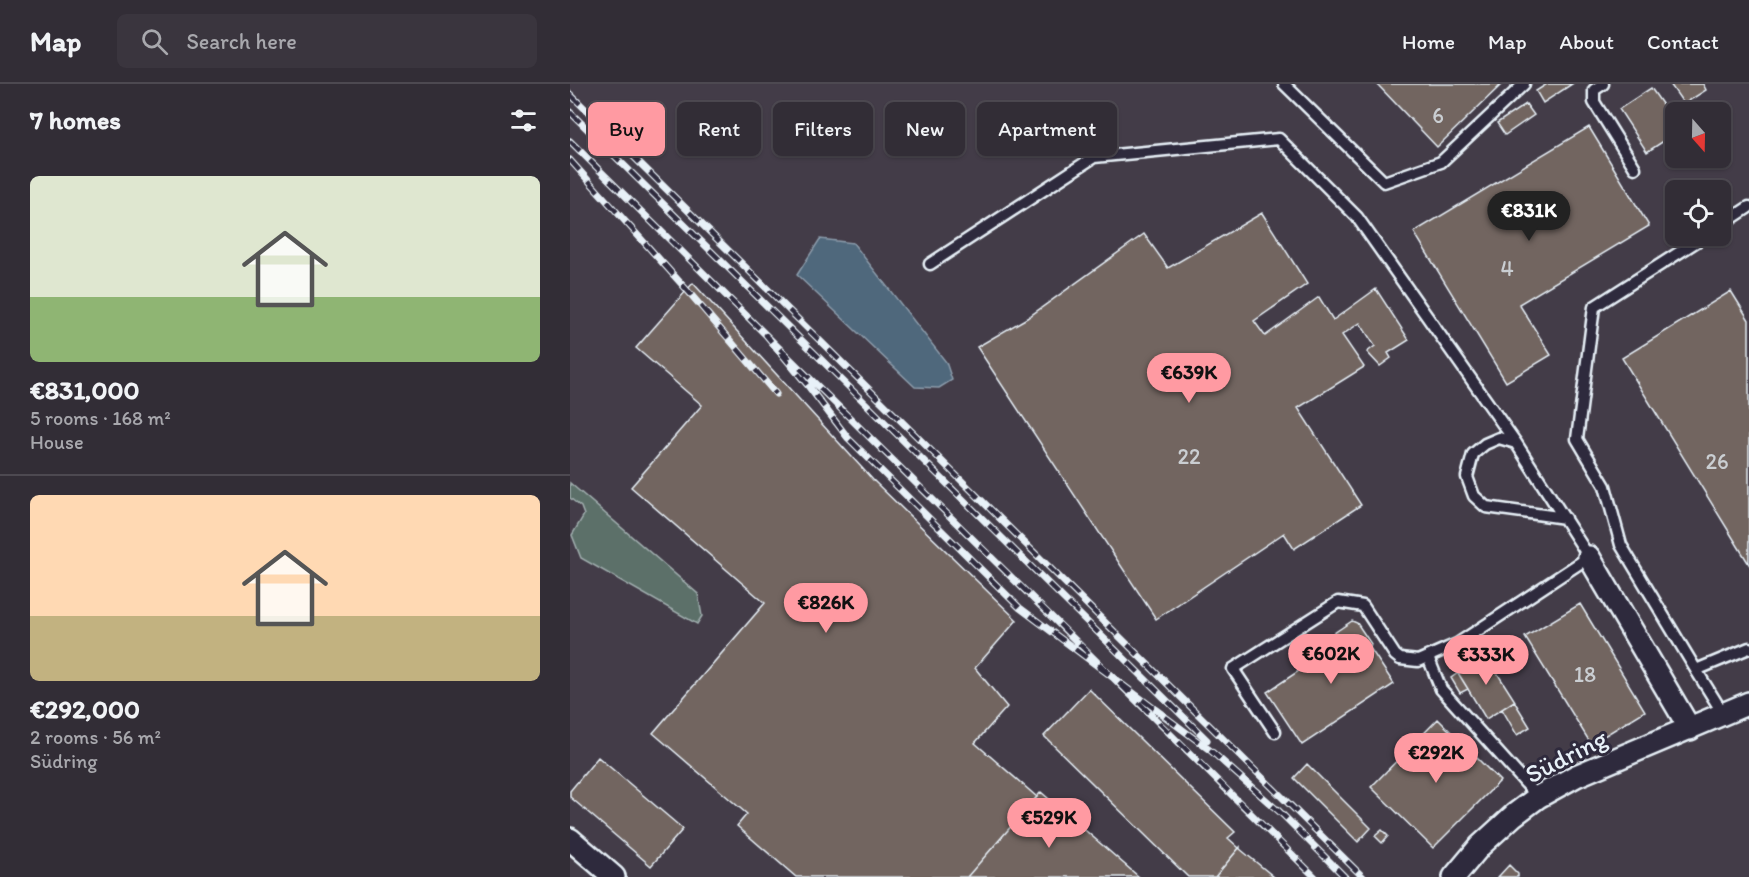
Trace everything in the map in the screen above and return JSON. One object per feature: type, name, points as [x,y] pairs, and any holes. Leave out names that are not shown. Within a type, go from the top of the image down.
[{"type":"street","points":[[1589,557],[1690,729]]},
{"type":"street","name":"Südring","points":[[1454,877],[1480,846],[1538,797],[1576,776],[1749,703]]},
{"type":"street","points":[[570,839],[614,877]]},
{"type":"lane","points":[[1284,84],[1384,182],[1441,162],[1524,84]]},
{"type":"lane","points":[[1603,84],[1594,90],[1594,102],[1635,168]]},
{"type":"lane","points":[[930,264],[1094,157],[1279,139],[1357,217],[1516,443],[1589,557],[1457,644],[1418,661],[1400,659],[1395,655],[1363,606],[1338,602],[1233,669],[1275,732]]},
{"type":"lane","points":[[1731,219],[1749,207]]},
{"type":"lane","points":[[1690,246],[1594,308],[1577,439],[1605,486],[1621,545],[1676,640],[1724,715]]},
{"type":"lane","points":[[1516,443],[1499,438],[1485,444],[1473,454],[1467,477],[1474,496],[1486,507],[1565,519]]},
{"type":"lane","points":[[1696,670],[1749,648]]},
{"type":"lane","points":[[1428,657],[1442,689],[1538,797]]},
{"type":"green space","points":[[570,483],[698,594],[702,616],[697,624],[581,558],[572,535],[584,515],[581,507],[570,498]]},
{"type":"water","points":[[820,239],[853,243],[946,362],[952,380],[939,388],[915,387],[797,275]]},
{"type":"building","points":[[1377,84],[1502,84],[1437,147]]},
{"type":"building","points":[[1547,84],[1572,84],[1543,103],[1536,91]]},
{"type":"building","points":[[1670,84],[1703,84],[1706,90],[1687,102],[1683,102]]},
{"type":"building","points":[[1651,88],[1665,108],[1665,140],[1647,152],[1619,109]]},
{"type":"building","points":[[1526,104],[1534,115],[1505,135],[1497,123]]},
{"type":"building","points":[[1589,127],[1649,226],[1519,304],[1551,355],[1506,382],[1414,232]]},
{"type":"building","points":[[1262,213],[1307,284],[1254,321],[1265,336],[1319,297],[1333,320],[1376,289],[1409,340],[1388,353],[1391,358],[1380,366],[1367,352],[1375,346],[1360,323],[1342,335],[1364,367],[1298,408],[1361,505],[1294,549],[1284,533],[1156,619],[977,347],[1027,318],[1144,234],[1168,268]]},
{"type":"building","points":[[693,283],[873,480],[1017,620],[975,668],[1007,707],[975,743],[1037,797],[967,877],[796,877],[737,826],[747,814],[653,733],[765,603],[631,487],[702,405],[636,348]]},
{"type":"building","points":[[1731,291],[1749,320],[1749,564],[1622,358]]},
{"type":"building","points":[[1580,604],[1645,711],[1591,744],[1525,637]]},
{"type":"building","points":[[1352,621],[1357,623],[1371,644],[1370,648],[1394,684],[1302,745],[1267,692],[1332,649],[1325,639]]},
{"type":"building","points":[[1485,654],[1515,701],[1486,719],[1457,671]]},
{"type":"building","points":[[1458,673],[1468,689],[1460,693],[1451,678]]},
{"type":"building","points":[[1089,689],[1235,832],[1228,838],[1239,848],[1215,877],[1188,877],[1044,736]]},
{"type":"building","points":[[1514,701],[1530,727],[1517,735],[1502,709]]},
{"type":"building","points":[[1438,719],[1500,781],[1433,848],[1371,787]]},
{"type":"building","points":[[598,757],[683,829],[651,866],[570,797],[570,791]]},
{"type":"building","points":[[1307,764],[1371,828],[1358,842],[1294,778]]},
{"type":"building","points":[[1041,792],[1139,877],[967,877]]},
{"type":"building","points":[[1382,830],[1388,836],[1382,843],[1375,836]]},
{"type":"building","points":[[1240,847],[1240,849],[1274,877],[1215,877]]},
{"type":"building","points":[[1509,865],[1518,877],[1498,877]]},
{"type":"railway","points":[[570,94],[1363,877]]},
{"type":"railway","points":[[570,112],[1207,740]]},
{"type":"railway","points":[[570,141],[766,335]]},
{"type":"railway","points":[[570,160],[687,290],[776,394]]},
{"type":"railway","points":[[1283,815],[1211,751],[1020,608],[848,438],[766,335],[1110,674],[1178,741],[1315,877]]},
{"type":"railway","points":[[1277,809],[1345,877]]}]
